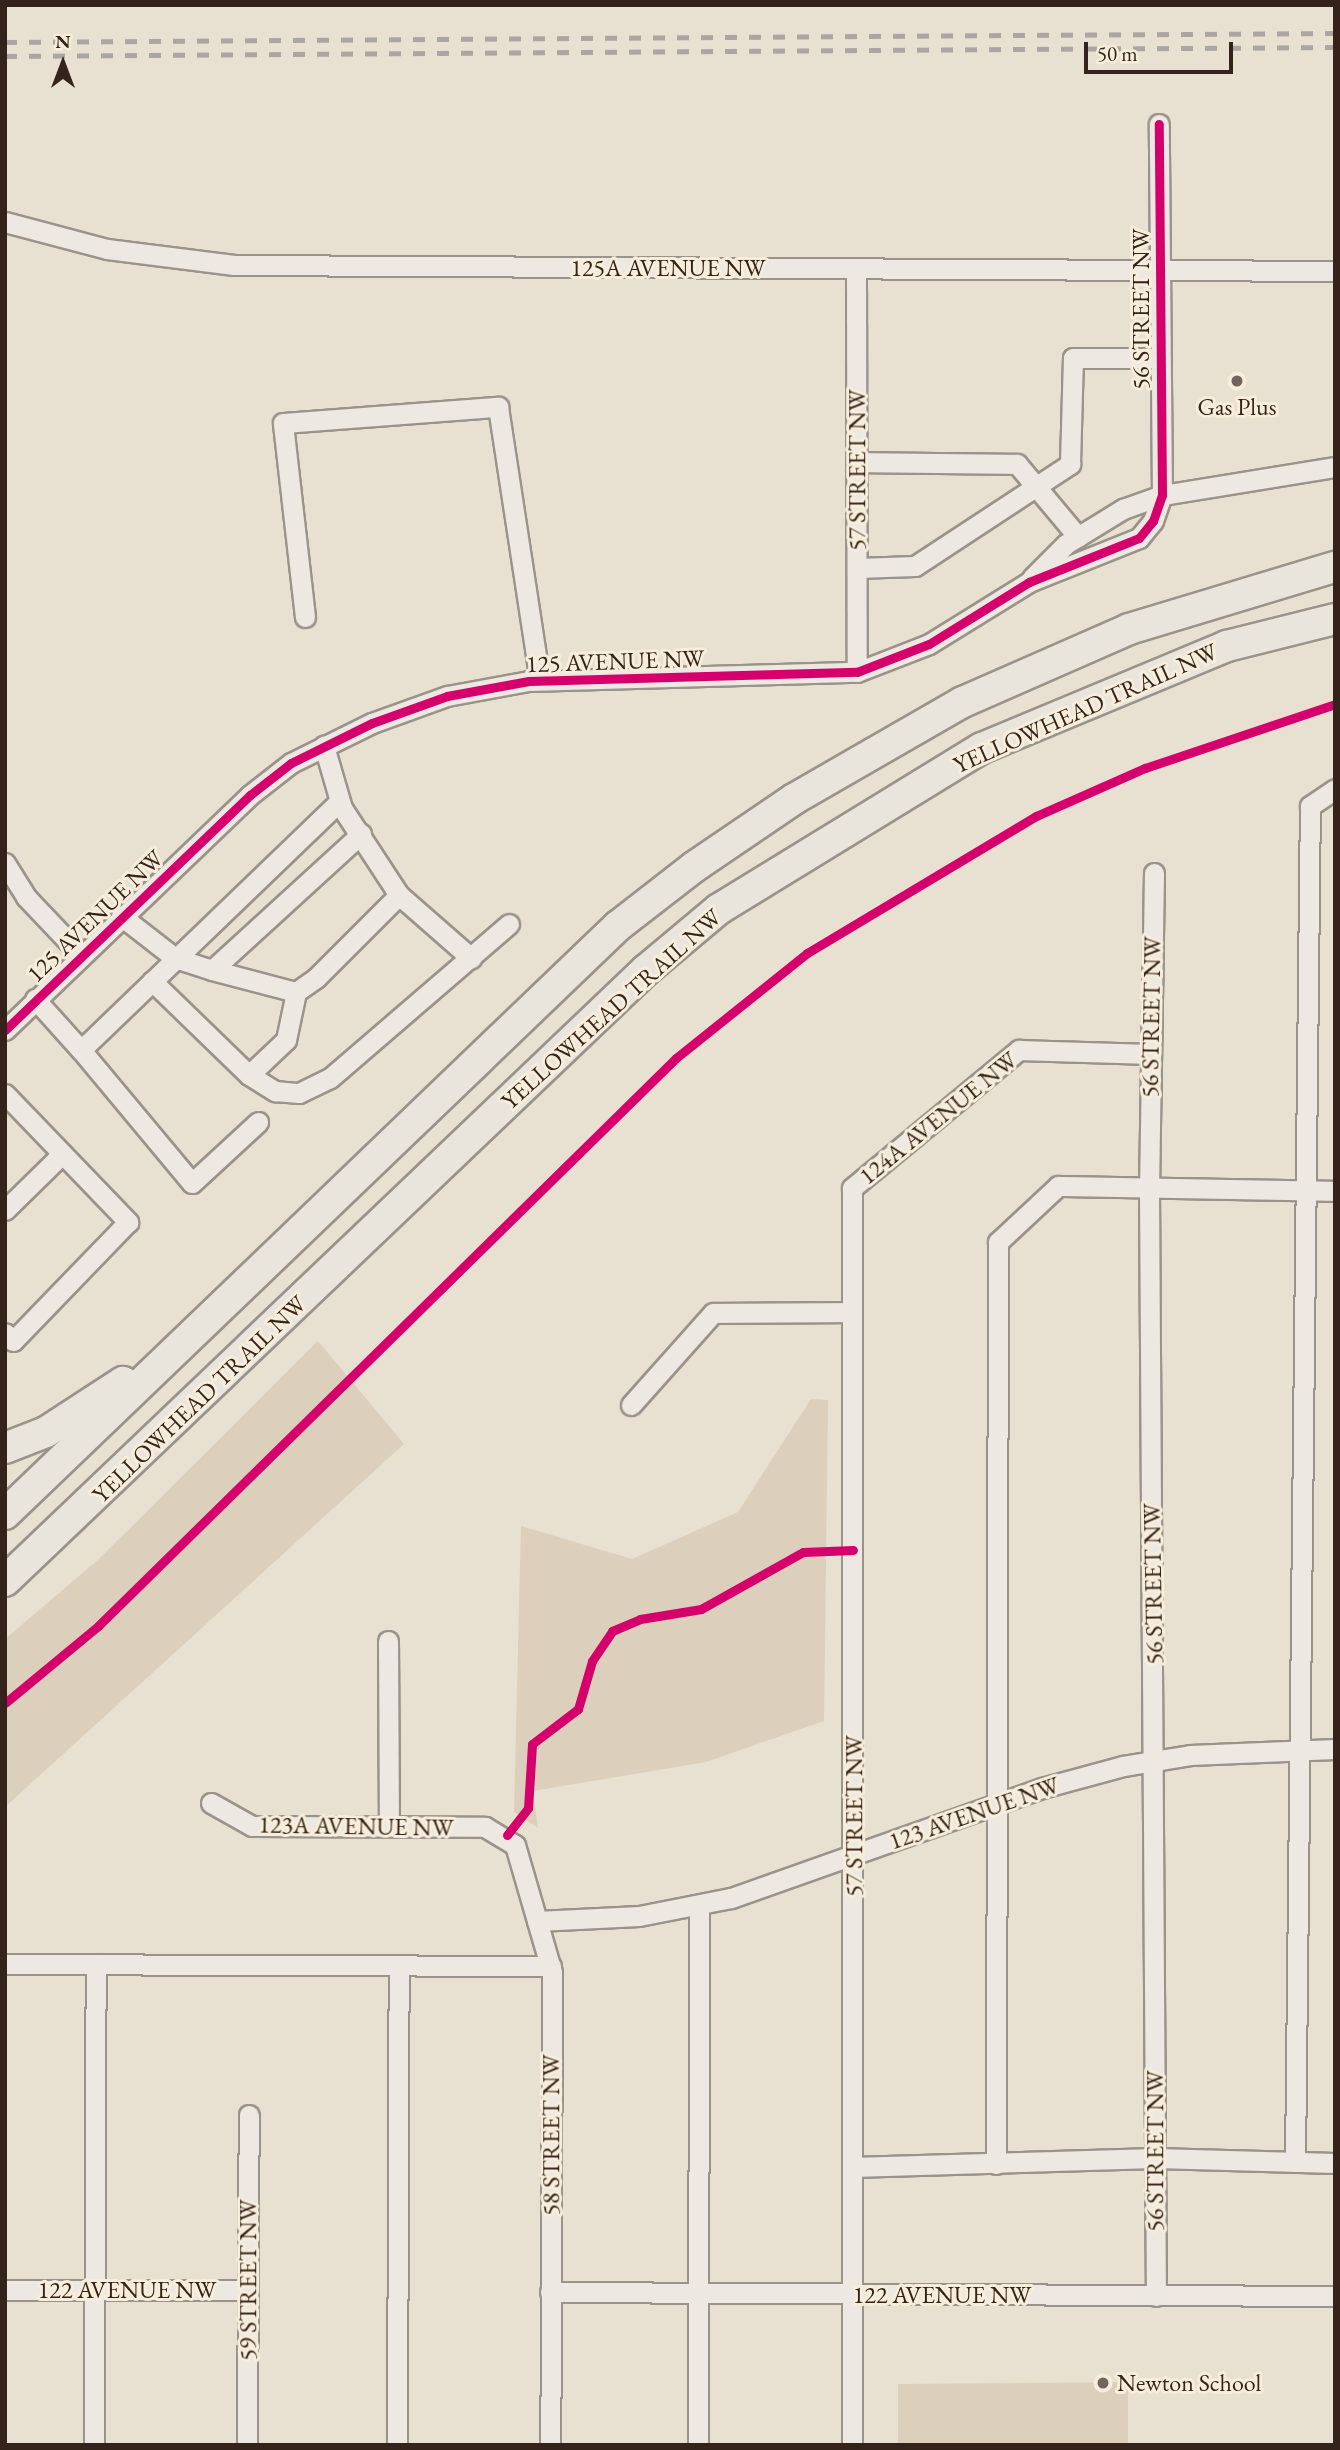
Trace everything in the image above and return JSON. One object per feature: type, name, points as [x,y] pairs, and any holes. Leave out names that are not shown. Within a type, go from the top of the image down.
[{"type":"highway","name":"YELLOWHEAD TRAIL NW","points":[[5,1514],[618,926],[794,799],[962,702],[1129,629],[1328,566]]},
{"type":"highway","name":"YELLOWHEAD TRAIL NW","points":[[5,1581],[646,970],[719,909],[982,748],[1227,646],[1335,618]]},
{"type":"highway","points":[[5,1448],[46,1432],[177,1348]]},
{"type":"street","name":"56 STREET NW","points":[[1159,124],[1161,495]]},
{"type":"street","name":"125A AVENUE NW","points":[[5,222],[107,249],[234,265],[1335,271]]},
{"type":"street","name":"57 STREET NW","points":[[856,269],[857,672]]},
{"type":"street","points":[[857,568],[915,566],[1041,486],[1070,464],[1073,358],[1160,358]]},
{"type":"street","points":[[305,617],[284,423],[498,407],[540,680]]},
{"type":"street","points":[[857,461],[1017,464],[1041,486],[1078,537]]},
{"type":"street","name":"125 AVENUE NW","points":[[1029,582],[1078,537],[1161,495],[1335,467]]},
{"type":"street","name":"125 AVENUE NW","points":[[5,1030],[80,954],[250,794],[324,746],[447,696],[540,680],[857,672],[929,644],[1029,582],[1139,538],[1161,495]]},
{"type":"street","points":[[324,746],[340,801],[399,895],[471,958]]},
{"type":"street","points":[[1295,2162],[1303,1749],[1304,1191],[1310,806],[1335,789]]},
{"type":"street","points":[[82,1050],[340,801]]},
{"type":"street","points":[[212,970],[361,834]]},
{"type":"street","points":[[5,863],[26,897],[80,954]]},
{"type":"street","name":"56 STREET NW","points":[[1154,873],[1149,1190],[1155,1760],[1156,2296]]},
{"type":"street","points":[[249,1074],[286,1040],[296,992],[399,895]]},
{"type":"street","points":[[121,916],[175,958],[296,992]]},
{"type":"street","points":[[152,981],[249,1074],[275,1091],[299,1093],[330,1078],[509,924]]},
{"type":"street","points":[[35,999],[82,1050],[191,1183],[258,1122]]},
{"type":"street","name":"124A AVENUE NW","points":[[852,1188],[1019,1050],[1150,1054]]},
{"type":"street","points":[[5,1333],[13,1341],[128,1222],[62,1154],[9,1106]]},
{"type":"street","points":[[5,1210],[62,1154]]},
{"type":"street","points":[[996,2164],[998,1242],[1058,1186],[1149,1190],[1335,1191]]},
{"type":"street","name":"57 STREET NW","points":[[852,1188],[852,2445]]},
{"type":"street","points":[[631,1405],[713,1313],[852,1311]]},
{"type":"street","points":[[388,1641],[389,1826]]},
{"type":"street","name":"123 AVENUE NW","points":[[537,1921],[699,1906],[998,1804],[1155,1760],[1335,1749]]},
{"type":"street","name":"123A AVENUE NW","points":[[211,1803],[252,1826],[485,1827],[507,1835]]},
{"type":"street","name":"58 STREET NW","points":[[507,1835],[551,1966],[550,2445]]},
{"type":"street","points":[[698,2445],[699,1906]]},
{"type":"street","points":[[5,1964],[551,1966]]},
{"type":"street","points":[[94,2445],[96,1964]]},
{"type":"street","points":[[397,2445],[399,1966]]},
{"type":"street","name":"59 STREET NW","points":[[247,2445],[249,2115]]},
{"type":"street","points":[[852,2167],[1155,2158],[1335,2163]]},
{"type":"street","name":"122 AVENUE NW","points":[[5,2290],[248,2290]]},
{"type":"street","name":"122 AVENUE NW","points":[[550,2292],[1335,2296]]},
{"type":"shaded area","points":[[318,1341],[404,1444],[5,1807],[5,1639],[99,1559]]},
{"type":"shaded area","points":[[811,1399],[828,1400],[824,1721],[706,1762],[533,1791],[538,1828],[514,1812],[521,1526],[632,1559],[738,1512]]},
{"type":"shaded area","points":[[1128,2382],[1128,2445],[898,2445],[898,2384]]},
{"type":"railway","points":[[5,42],[1335,33]]},
{"type":"railway","points":[[5,56],[1335,47]]},
{"type":"cycle path","points":[[5,1030],[250,795],[291,763],[372,723],[447,696],[529,681],[857,672],[929,644],[1029,582],[1139,538],[1153,521],[1162,495],[1159,124]]},
{"type":"cycle path","points":[[5,1703],[98,1626],[676,1058],[807,953],[1036,816],[1145,768],[1335,704]]},
{"type":"cycle path","points":[[507,1835],[528,1808],[532,1744],[578,1709],[592,1661],[612,1631],[640,1619],[701,1609],[803,1552],[853,1550]]},
{"type":"place","name":"Gas Plus","points":[[1237,381]]},
{"type":"place","name":"Newton School","points":[[1103,2383]]}]
